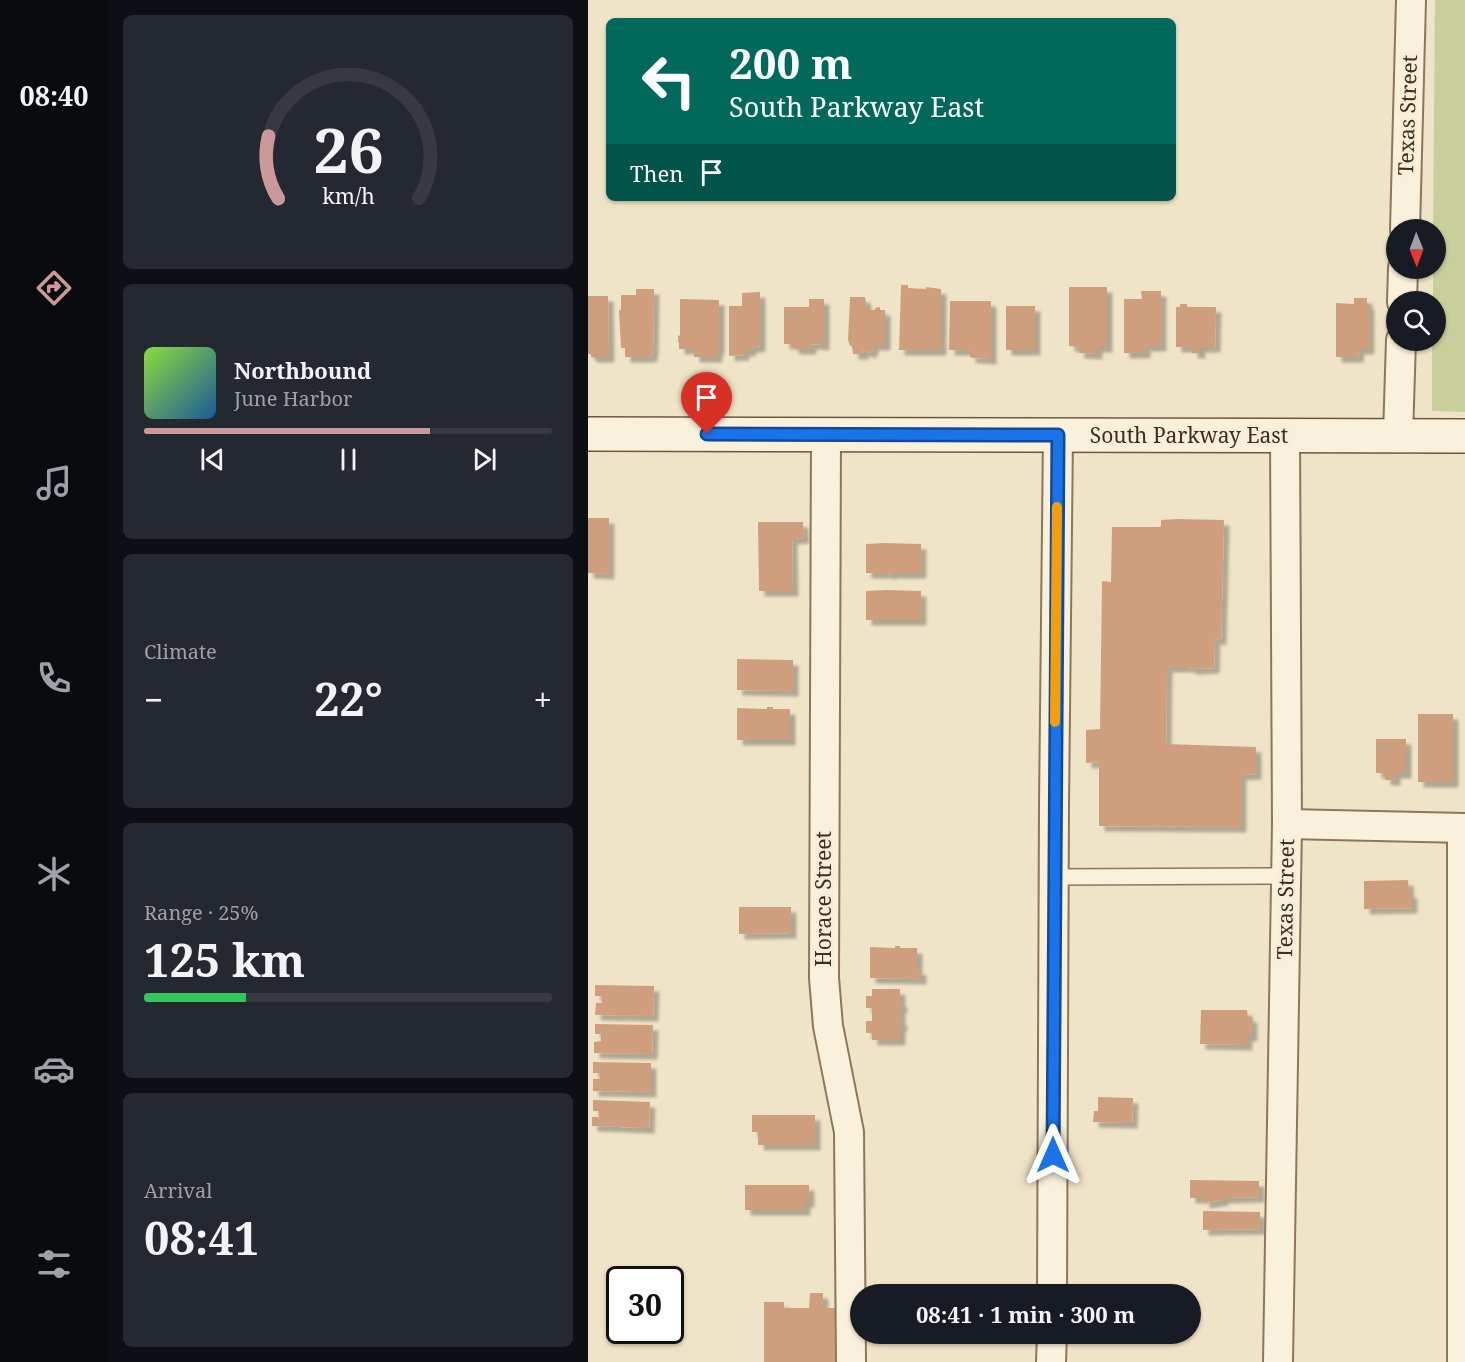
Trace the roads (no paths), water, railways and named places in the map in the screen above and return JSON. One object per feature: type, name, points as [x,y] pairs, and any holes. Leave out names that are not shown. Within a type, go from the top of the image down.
[{"type":"main road","name":"South Parkway East","points":[[588,434],[1465,436]]},
{"type":"street","name":"Texas Street","points":[[1405,219],[1412,0]]},
{"type":"street","points":[[1398,436],[1401,351]]},
{"type":"street","name":"Horace Street","points":[[826,435],[824,978],[828,1026],[849,1132],[850,1362]]},
{"type":"street","points":[[1052,1284],[1058,435]]},
{"type":"street","name":"Texas Street","points":[[1278,1362],[1287,824],[1285,437]]},
{"type":"street","points":[[1287,824],[1463,828],[1462,1362]]},
{"type":"street","points":[[1052,1344],[1052,1362]]},
{"type":"lane","points":[[1054,877],[1286,876]]}]
